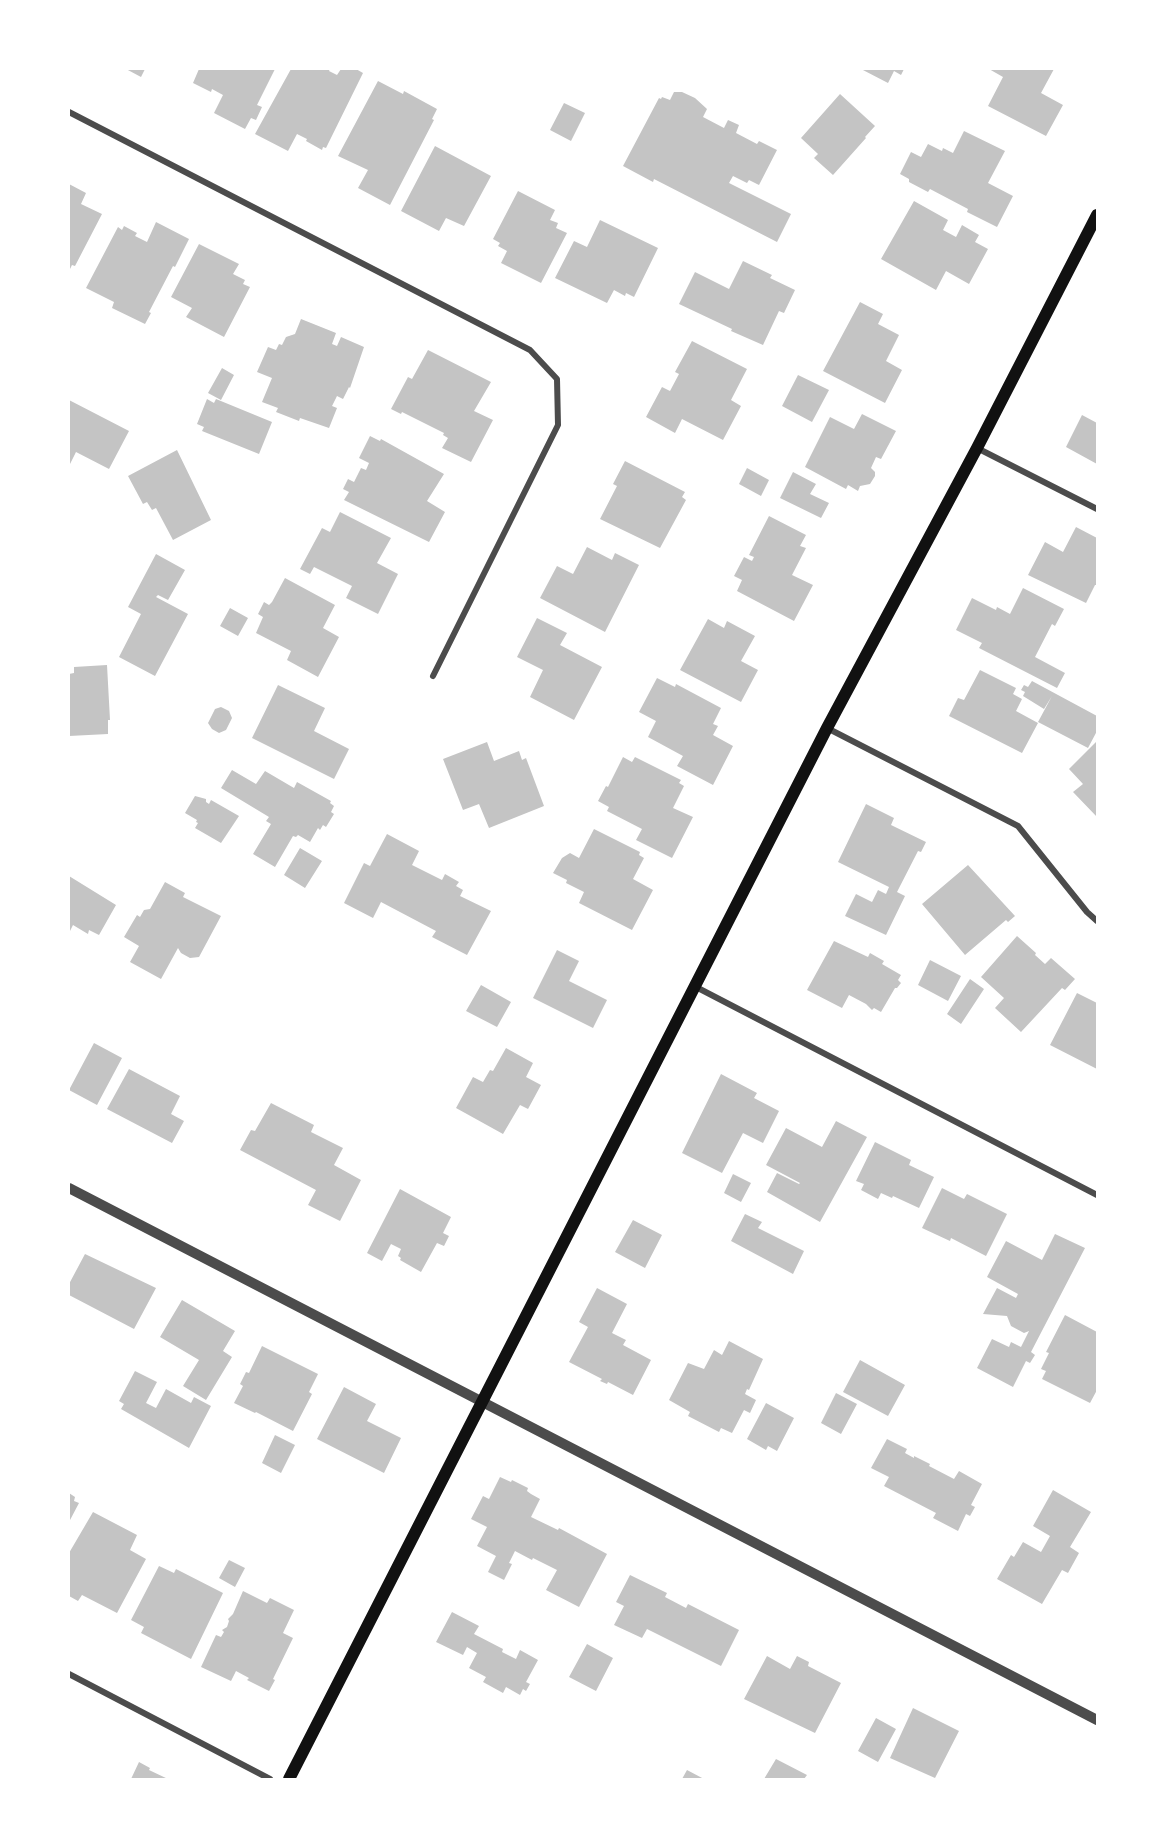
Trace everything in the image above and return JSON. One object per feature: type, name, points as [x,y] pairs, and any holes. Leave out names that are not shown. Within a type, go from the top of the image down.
[{"type":"main road","points":[[289,1779],[827,728],[977,447],[1097,215]]},
{"type":"street","points":[[69,112],[530,350],[557,379],[558,425],[433,676]]},
{"type":"street","points":[[977,447],[1097,509]]},
{"type":"street","points":[[827,728],[1018,826],[1087,912],[1097,921]]},
{"type":"street","points":[[696,987],[1097,1195]]},
{"type":"street","points":[[69,1188],[1097,1720]]},
{"type":"street","points":[[69,1674],[270,1779]]},
{"type":"building","points":[[126,69],[145,69],[141,77]]},
{"type":"building","points":[[199,69],[275,69],[257,105],[262,107],[256,120],[251,118],[245,129],[214,113],[223,95],[193,83]]},
{"type":"building","points":[[291,69],[330,69],[329,71],[337,75],[341,69],[356,69],[363,73],[326,148],[323,147],[322,150],[297,134],[288,151],[255,134]]},
{"type":"building","points":[[861,69],[904,69],[901,75],[894,71],[888,83]]},
{"type":"building","points":[[989,69],[1054,69],[1041,93],[1063,105],[1046,136],[988,106],[1003,77]]},
{"type":"building","points":[[378,81],[403,94],[404,91],[437,109],[432,119],[434,120],[390,205],[358,188],[368,170],[338,156]]},
{"type":"building","points":[[674,92],[682,92],[695,98],[707,109],[703,117],[724,128],[728,120],[739,125],[736,133],[757,144],[759,141],[777,150],[759,185],[749,180],[747,183],[733,176],[729,183],[791,214],[777,242],[654,179],[653,182],[623,166],[659,98],[670,100]]},
{"type":"building","points":[[840,94],[875,126],[833,175],[814,158],[818,154],[801,138]]},
{"type":"building","points":[[564,103],[585,113],[571,141],[550,130]]},
{"type":"building","points":[[964,131],[1005,151],[988,183],[1013,196],[997,227],[930,189],[928,192],[909,182],[909,179],[900,174],[911,152],[921,157],[928,144],[942,151],[943,148],[953,153]]},
{"type":"building","points":[[435,146],[491,176],[464,226],[446,218],[439,231],[401,211]]},
{"type":"building","points":[[69,184],[86,193],[81,204],[102,214],[75,266],[72,265],[69,271]]},
{"type":"building","points":[[518,191],[555,210],[550,220],[558,223],[556,228],[567,233],[541,283],[501,263],[507,251],[498,246],[500,243],[493,239]]},
{"type":"building","points":[[914,201],[948,220],[943,230],[956,237],[962,225],[979,235],[975,242],[988,249],[969,284],[946,271],[936,290],[881,259]]},
{"type":"building","points":[[600,220],[658,248],[634,297],[626,293],[625,296],[614,290],[607,303],[555,278],[574,241],[587,247]]},
{"type":"building","points":[[156,222],[189,239],[149,312],[151,313],[145,324],[112,308],[114,302],[86,288],[118,227],[122,230],[124,226],[137,233],[135,236],[147,242]]},
{"type":"building","points":[[199,244],[239,264],[233,274],[245,280],[243,284],[250,287],[224,337],[186,317],[192,308],[171,297]]},
{"type":"building","points":[[743,261],[772,275],[770,278],[795,290],[784,313],[779,311],[763,345],[679,304],[695,272],[729,289]]},
{"type":"building","points":[[860,302],[883,314],[878,324],[899,335],[886,361],[902,370],[885,403],[823,371]]},
{"type":"building","points":[[301,319],[336,333],[332,344],[337,346],[341,337],[364,347],[350,388],[343,399],[337,396],[332,406],[337,408],[329,428],[300,418],[299,421],[276,412],[278,408],[262,402],[272,378],[257,372],[268,347],[276,350],[286,337],[295,334]]},
{"type":"building","points":[[692,341],[747,369],[731,400],[741,406],[723,440],[682,419],[675,433],[646,417],[662,387],[670,391],[679,374],[675,372]]},
{"type":"building","points":[[428,350],[491,382],[474,411],[493,420],[471,462],[442,448],[448,438],[443,435],[444,433],[402,412],[401,414],[391,409],[408,377],[412,379]]},
{"type":"building","points":[[222,368],[234,375],[221,400],[208,393]]},
{"type":"building","points":[[798,375],[829,390],[812,422],[782,406]]},
{"type":"building","points":[[207,399],[214,403],[216,399],[272,422],[259,454],[202,431],[204,427],[197,424]]},
{"type":"building","points":[[69,400],[129,431],[109,469],[76,452],[69,466]]},
{"type":"building","points":[[862,414],[896,431],[881,459],[876,457],[871,468],[875,476],[870,484],[860,486],[858,491],[848,485],[846,489],[805,467],[830,417],[854,429]]},
{"type":"building","points":[[1082,415],[1097,423],[1097,464],[1066,447]]},
{"type":"building","points":[[370,436],[380,441],[381,439],[444,474],[427,501],[445,512],[429,542],[344,500],[349,492],[343,489],[348,479],[354,482],[361,468],[366,470],[369,463],[359,458]]},
{"type":"building","points":[[177,450],[211,520],[173,540],[156,508],[152,510],[147,502],[143,504],[128,476]]},
{"type":"building","points":[[625,461],[685,492],[682,497],[686,500],[660,548],[600,519],[617,486],[613,484]]},
{"type":"building","points":[[747,468],[769,480],[761,496],[739,484]]},
{"type":"building","points":[[793,472],[816,484],[810,494],[829,503],[821,518],[780,498]]},
{"type":"building","points":[[340,512],[391,538],[377,563],[398,574],[378,614],[346,598],[352,586],[314,567],[310,574],[300,569],[322,528],[330,532]]},
{"type":"building","points":[[769,516],[806,535],[800,546],[806,548],[792,575],[813,585],[794,621],[737,591],[742,580],[734,576],[744,557],[752,561],[754,557],[749,555]]},
{"type":"building","points":[[1076,527],[1097,538],[1097,585],[1086,603],[1028,575],[1045,542],[1063,552]]},
{"type":"building","points":[[587,547],[612,560],[615,553],[639,565],[605,632],[540,598],[557,566],[573,574]]},
{"type":"building","points":[[156,554],[185,570],[168,600],[158,595],[156,597],[188,614],[155,676],[119,657],[141,614],[128,607]]},
{"type":"building","points":[[285,578],[335,605],[323,628],[339,637],[318,677],[287,660],[291,651],[256,633],[263,617],[258,614],[264,602],[269,605],[272,602]]},
{"type":"building","points":[[1023,588],[1064,609],[1055,626],[1052,624],[1035,657],[1065,673],[1057,688],[979,648],[982,643],[956,630],[972,598],[1010,614]]},
{"type":"building","points":[[230,608],[248,618],[238,636],[220,626]]},
{"type":"building","points":[[537,618],[567,633],[560,645],[602,667],[574,720],[530,697],[543,670],[517,657]]},
{"type":"building","points":[[708,619],[724,628],[727,621],[755,636],[741,661],[758,670],[741,702],[680,670]]},
{"type":"building","points":[[107,665],[110,720],[108,720],[108,734],[69,736],[69,674],[74,673],[74,667]]},
{"type":"building","points":[[980,670],[1016,688],[1013,694],[1022,699],[1016,711],[1038,723],[1022,753],[949,716],[958,698],[964,700]]},
{"type":"building","points":[[657,678],[675,687],[676,684],[721,708],[713,724],[718,726],[713,735],[733,746],[713,785],[677,766],[683,756],[648,737],[656,721],[639,712]]},
{"type":"building","points":[[1032,681],[1097,716],[1097,731],[1088,748],[1038,722],[1052,696],[1044,709],[1023,696],[1025,692],[1021,690],[1024,685],[1028,687]]},
{"type":"building","points":[[278,685],[325,708],[314,731],[349,749],[334,779],[252,738]]},
{"type":"building","points":[[221,707],[229,711],[232,718],[226,730],[219,733],[208,723],[215,709]]},
{"type":"building","points":[[1097,741],[1097,817],[1073,792],[1083,784],[1069,769]]},
{"type":"building","points":[[487,742],[494,761],[519,751],[522,760],[526,758],[544,806],[489,828],[479,804],[463,810],[443,759]]},
{"type":"building","points":[[623,757],[632,762],[635,757],[681,780],[679,783],[684,786],[673,808],[693,817],[672,858],[636,840],[642,829],[607,811],[609,807],[598,801]]},
{"type":"building","points":[[232,770],[256,784],[265,771],[294,788],[297,782],[331,801],[330,803],[334,806],[331,812],[334,814],[326,827],[323,825],[320,830],[318,828],[310,842],[298,835],[293,836],[275,867],[253,854],[271,824],[266,821],[269,817],[221,788]]},
{"type":"building","points":[[195,796],[206,799],[209,804],[211,800],[239,816],[221,843],[195,828],[197,820],[185,813]]},
{"type":"building","points":[[866,804],[894,818],[891,825],[926,842],[921,852],[918,851],[897,892],[905,896],[886,935],[845,916],[856,894],[872,902],[878,890],[886,894],[889,887],[838,862]]},
{"type":"building","points":[[594,829],[640,852],[639,855],[644,858],[633,879],[653,890],[632,930],[579,903],[584,892],[553,873],[562,858],[570,853],[579,858]]},
{"type":"building","points":[[387,834],[419,851],[412,865],[442,880],[445,874],[459,882],[456,886],[463,890],[460,896],[491,911],[467,955],[432,937],[436,931],[381,902],[373,918],[344,903],[364,863],[370,866]]},
{"type":"building","points":[[300,848],[322,861],[305,888],[284,875]]},
{"type":"building","points":[[968,865],[1015,916],[1008,922],[1006,920],[965,955],[922,904]]},
{"type":"building","points":[[69,876],[116,905],[99,935],[89,930],[88,934],[73,925],[69,933]]},
{"type":"building","points":[[165,882],[185,893],[183,897],[221,916],[199,957],[190,958],[181,953],[178,948],[161,979],[130,962],[139,946],[124,937],[137,915],[140,917],[144,910],[150,909]]},
{"type":"building","points":[[1017,936],[1045,964],[1051,958],[1075,979],[1065,990],[1062,988],[1021,1032],[995,1008],[1004,998],[981,977]]},
{"type":"building","points":[[834,941],[868,957],[870,953],[884,961],[882,964],[901,975],[898,980],[901,983],[895,988],[881,1012],[874,1008],[872,1010],[849,995],[842,1008],[807,990]]},
{"type":"building","points":[[557,950],[579,961],[569,981],[607,1000],[593,1028],[533,998]]},
{"type":"building","points":[[930,960],[961,976],[948,1001],[918,985]]},
{"type":"building","points":[[970,979],[984,989],[961,1024],[947,1014]]},
{"type":"building","points":[[481,985],[511,1002],[497,1027],[466,1011]]},
{"type":"building","points":[[1077,993],[1097,1003],[1097,1069],[1050,1045]]},
{"type":"building","points":[[94,1043],[122,1058],[97,1105],[69,1090]]},
{"type":"building","points":[[506,1048],[533,1063],[526,1077],[541,1085],[528,1109],[520,1105],[503,1134],[456,1108],[473,1077],[483,1082],[490,1070],[493,1071]]},
{"type":"building","points":[[129,1069],[180,1096],[171,1114],[184,1121],[172,1143],[107,1109]]},
{"type":"building","points":[[721,1074],[757,1093],[754,1098],[779,1111],[763,1143],[743,1133],[722,1173],[682,1153]]},
{"type":"building","points":[[271,1103],[314,1125],[311,1132],[343,1148],[334,1165],[361,1180],[340,1221],[308,1205],[316,1190],[240,1150],[251,1130],[255,1131]]},
{"type":"building","points":[[836,1121],[867,1137],[820,1222],[767,1192],[777,1173],[800,1183],[766,1165],[786,1128],[822,1147]]},
{"type":"building","points":[[875,1142],[911,1160],[909,1165],[934,1177],[919,1208],[893,1196],[892,1198],[881,1193],[878,1199],[861,1190],[864,1184],[856,1181]]},
{"type":"building","points":[[733,1174],[751,1183],[741,1202],[724,1193]]},
{"type":"building","points":[[942,1188],[964,1199],[967,1194],[1007,1214],[986,1256],[951,1238],[950,1241],[922,1228]]},
{"type":"building","points":[[400,1189],[451,1217],[443,1233],[449,1236],[444,1246],[437,1243],[421,1272],[400,1260],[398,1256],[401,1249],[391,1244],[382,1261],[367,1253]]},
{"type":"building","points":[[745,1214],[762,1222],[758,1228],[804,1251],[793,1274],[731,1241]]},
{"type":"building","points":[[633,1220],[662,1235],[645,1268],[615,1252]]},
{"type":"building","points":[[1055,1234],[1085,1248],[1031,1352],[1035,1355],[1030,1363],[1026,1361],[1013,1387],[977,1368],[992,1339],[1009,1347],[1011,1342],[1021,1347],[1029,1331],[1024,1333],[1011,1326],[1007,1316],[983,1314],[997,1288],[1016,1298],[1018,1294],[987,1277],[1006,1241],[1042,1260]]},
{"type":"building","points":[[85,1254],[156,1288],[134,1329],[69,1295],[69,1284]]},
{"type":"building","points":[[597,1288],[627,1304],[612,1333],[626,1340],[623,1345],[651,1360],[633,1395],[608,1382],[607,1384],[600,1381],[602,1379],[569,1362],[588,1327],[579,1322]]},
{"type":"building","points":[[182,1300],[235,1331],[223,1351],[232,1357],[206,1400],[183,1386],[199,1360],[160,1337]]},
{"type":"building","points":[[1065,1315],[1097,1332],[1097,1390],[1090,1403],[1042,1379],[1046,1371],[1041,1369],[1049,1353],[1046,1352]]},
{"type":"building","points":[[729,1341],[763,1359],[745,1394],[756,1400],[750,1413],[744,1410],[732,1433],[721,1428],[719,1432],[688,1416],[690,1412],[669,1400],[688,1363],[704,1369],[714,1350],[722,1355]]},
{"type":"building","points":[[262,1346],[318,1374],[309,1392],[312,1394],[293,1431],[234,1403],[243,1386],[240,1384],[246,1372],[249,1373]]},
{"type":"building","points":[[860,1360],[905,1385],[888,1416],[843,1392]]},
{"type":"building","points":[[135,1371],[157,1382],[146,1403],[156,1408],[166,1389],[191,1403],[194,1397],[211,1406],[189,1448],[121,1409],[124,1404],[119,1401]]},
{"type":"building","points":[[344,1387],[376,1404],[367,1421],[401,1438],[384,1473],[317,1439]]},
{"type":"building","points":[[836,1393],[857,1404],[841,1434],[821,1423]]},
{"type":"building","points":[[766,1403],[794,1418],[777,1451],[768,1446],[766,1450],[747,1439]]},
{"type":"building","points":[[275,1435],[295,1445],[281,1473],[262,1463]]},
{"type":"building","points":[[887,1439],[907,1449],[905,1453],[930,1464],[929,1466],[954,1479],[959,1471],[982,1484],[971,1505],[975,1507],[970,1516],[966,1514],[958,1531],[933,1518],[936,1513],[884,1486],[889,1477],[871,1468]]},
{"type":"building","points":[[500,1477],[528,1488],[527,1491],[540,1499],[531,1517],[558,1530],[559,1528],[607,1554],[579,1607],[546,1590],[557,1570],[515,1551],[509,1563],[512,1564],[504,1580],[488,1572],[496,1556],[477,1546],[487,1527],[471,1519],[483,1496],[489,1499]]},
{"type":"building","points":[[1053,1490],[1091,1512],[1070,1547],[1079,1553],[1068,1573],[1062,1570],[1042,1604],[997,1579],[1011,1555],[1014,1557],[1023,1542],[1041,1552],[1050,1536],[1033,1526]]},
{"type":"building","points":[[69,1493],[75,1497],[74,1501],[79,1503],[69,1522]]},
{"type":"building","points":[[93,1512],[137,1535],[130,1550],[146,1559],[117,1613],[82,1595],[78,1601],[69,1596],[69,1553]]},
{"type":"building","points":[[229,1560],[245,1568],[235,1587],[219,1578]]},
{"type":"building","points":[[159,1566],[174,1573],[176,1569],[223,1593],[191,1659],[141,1633],[144,1627],[131,1620]]},
{"type":"building","points":[[630,1575],[667,1593],[665,1597],[686,1608],[688,1604],[739,1630],[721,1666],[647,1629],[642,1638],[614,1625],[624,1606],[616,1602]]},
{"type":"building","points":[[243,1591],[267,1603],[270,1598],[294,1610],[283,1633],[293,1638],[269,1691],[247,1680],[249,1678],[236,1671],[231,1681],[201,1667],[216,1635],[221,1637],[224,1632],[222,1630],[227,1627],[228,1619],[233,1614]]},
{"type":"building","points":[[452,1612],[479,1626],[474,1634],[503,1649],[502,1652],[516,1659],[520,1650],[538,1660],[526,1682],[530,1684],[526,1691],[523,1689],[520,1695],[506,1687],[503,1693],[483,1682],[486,1677],[469,1668],[477,1653],[467,1647],[463,1655],[436,1642]]},
{"type":"building","points":[[587,1644],[613,1658],[596,1691],[569,1677]]},
{"type":"building","points":[[767,1656],[790,1669],[797,1656],[809,1662],[808,1666],[841,1683],[815,1733],[744,1699]]},
{"type":"building","points":[[913,1708],[959,1731],[935,1778],[890,1758]]},
{"type":"building","points":[[876,1718],[896,1729],[878,1762],[858,1751]]},
{"type":"building","points":[[776,1759],[807,1775],[804,1779],[764,1779]]},
{"type":"building","points":[[139,1762],[150,1768],[149,1770],[168,1779],[131,1779]]},
{"type":"building","points":[[687,1770],[704,1779],[682,1779]]}]
